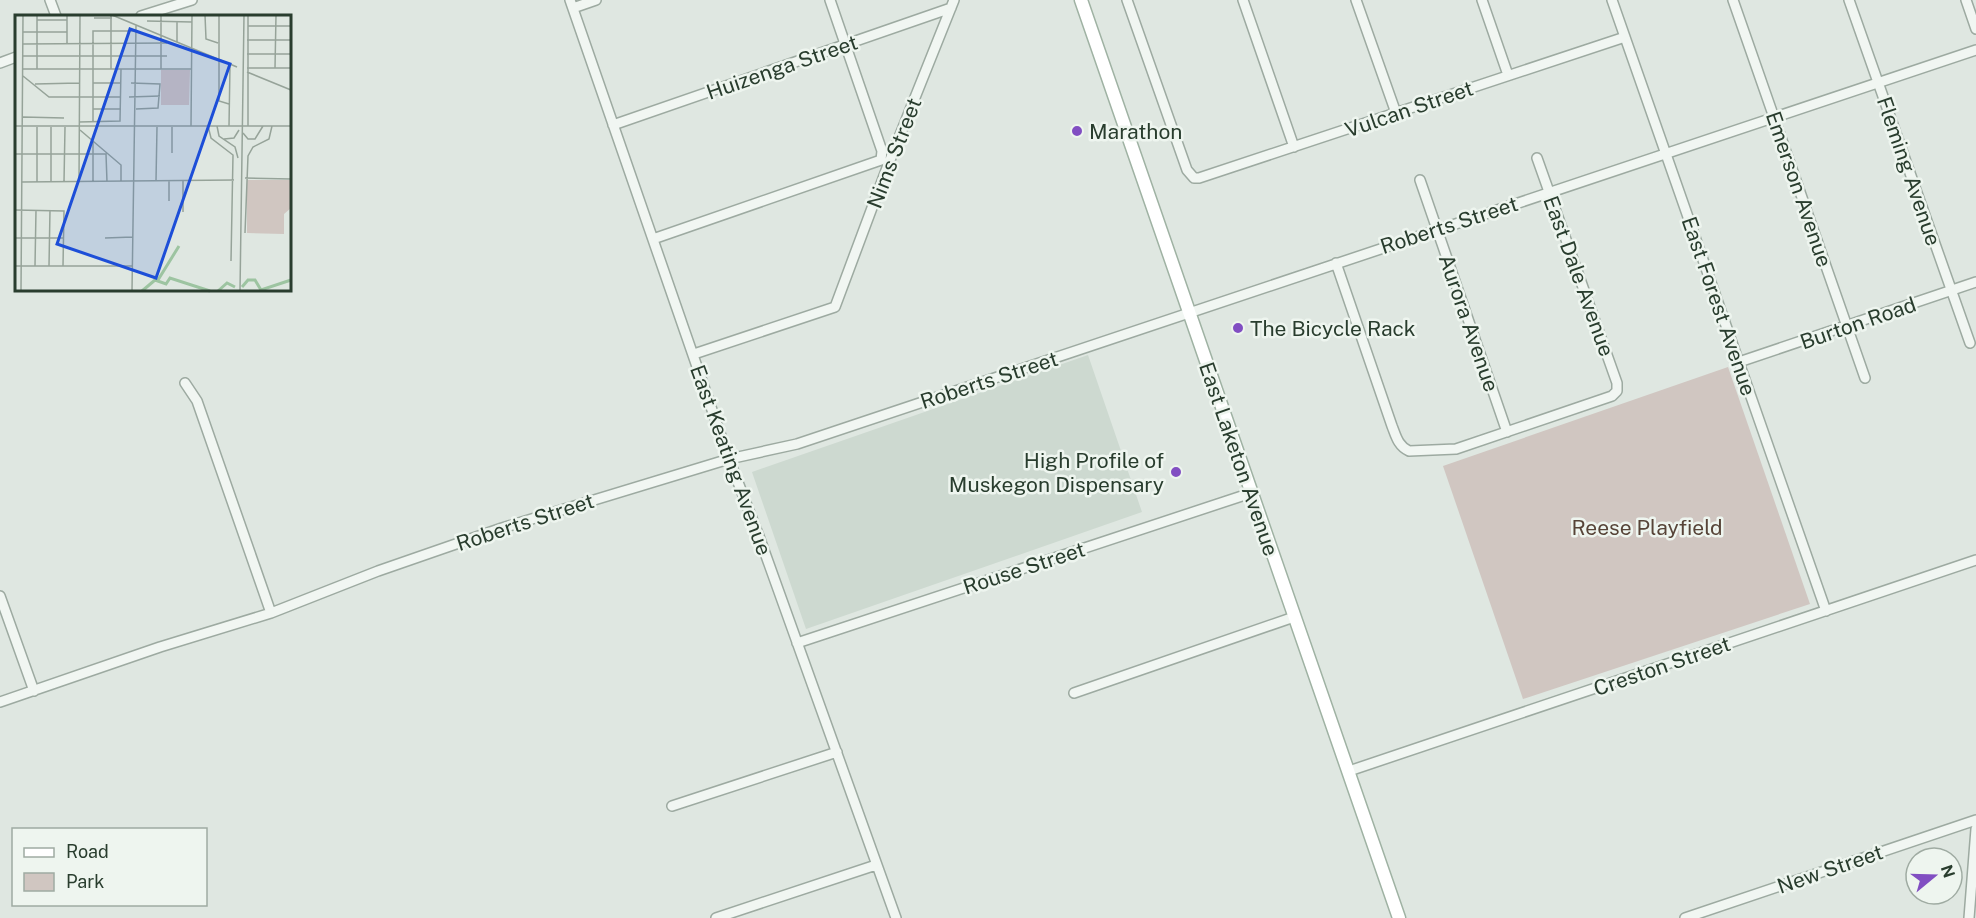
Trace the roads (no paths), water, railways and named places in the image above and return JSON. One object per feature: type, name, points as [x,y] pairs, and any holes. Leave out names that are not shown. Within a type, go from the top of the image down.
[{"type":"main road","name":"East Laketon Avenue","points":[[1081,0],[1349,771],[1397,917]]},
{"type":"street","points":[[50,0],[56,15]]},
{"type":"street","points":[[144,15],[192,0]]},
{"type":"street","points":[[571,4],[596,0]]},
{"type":"street","points":[[653,240],[881,160],[882,151],[830,0]]},
{"type":"street","name":"Vulcan Street","points":[[1127,0],[1188,170],[1194,178],[1202,178],[1625,37]]},
{"type":"street","points":[[1243,0],[1294,147]]},
{"type":"street","points":[[1356,0],[1396,113]]},
{"type":"street","points":[[1482,0],[1508,75]]},
{"type":"street","name":"East Forest Avenue","points":[[1612,0],[1826,611]]},
{"type":"street","name":"Emerson Avenue","points":[[1733,0],[1865,378]]},
{"type":"street","name":"Fleming Avenue","points":[[1849,0],[1970,343]]},
{"type":"street","points":[[1966,0],[1976,29]]},
{"type":"street","name":"East Keating Avenue","points":[[571,4],[729,459],[896,918]]},
{"type":"street","name":"Huizenga Street","points":[[613,125],[845,45],[952,4]]},
{"type":"street","name":"Nims Street","points":[[693,354],[835,307],[952,4]]},
{"type":"street","name":"Roberts Street","points":[[0,702],[160,647],[271,613],[378,571],[502,528],[729,459],[797,444],[1665,152],[1976,50]]},
{"type":"street","points":[[0,63],[15,57]]},
{"type":"street","name":"East Dale Avenue","points":[[1507,432],[1608,398],[1617,391],[1617,383],[1537,158]]},
{"type":"street","name":"Aurora Avenue","points":[[1419,180],[1507,432]]},
{"type":"street","points":[[1335,263],[1399,444],[1409,452],[1455,449],[1507,432]]},
{"type":"street","name":"Burton Road","points":[[1739,362],[1976,282]]},
{"type":"street","points":[[184,383],[197,401],[271,613]]},
{"type":"street","name":"Rouse Street","points":[[797,643],[1251,493]]},
{"type":"street","name":"Creston Street","points":[[1349,771],[1976,560]]},
{"type":"street","points":[[0,596],[34,691]]},
{"type":"street","points":[[1074,693],[1294,617]]},
{"type":"street","points":[[672,806],[837,752]]},
{"type":"street","name":"New Street","points":[[1685,918],[1976,820]]},
{"type":"street","points":[[1969,918],[1976,829]]},
{"type":"street","points":[[717,918],[876,865]]},
{"type":"place","name":"Marathon","points":[[1077,131]]},
{"type":"place","name":"The Bicycle Rack","points":[[1238,328]]},
{"type":"place","name":"High Profile of Muskegon Dispensary","points":[[1176,472]]},
{"type":"park label","name":"Reese Playfield","points":[[1647,527]]}]
